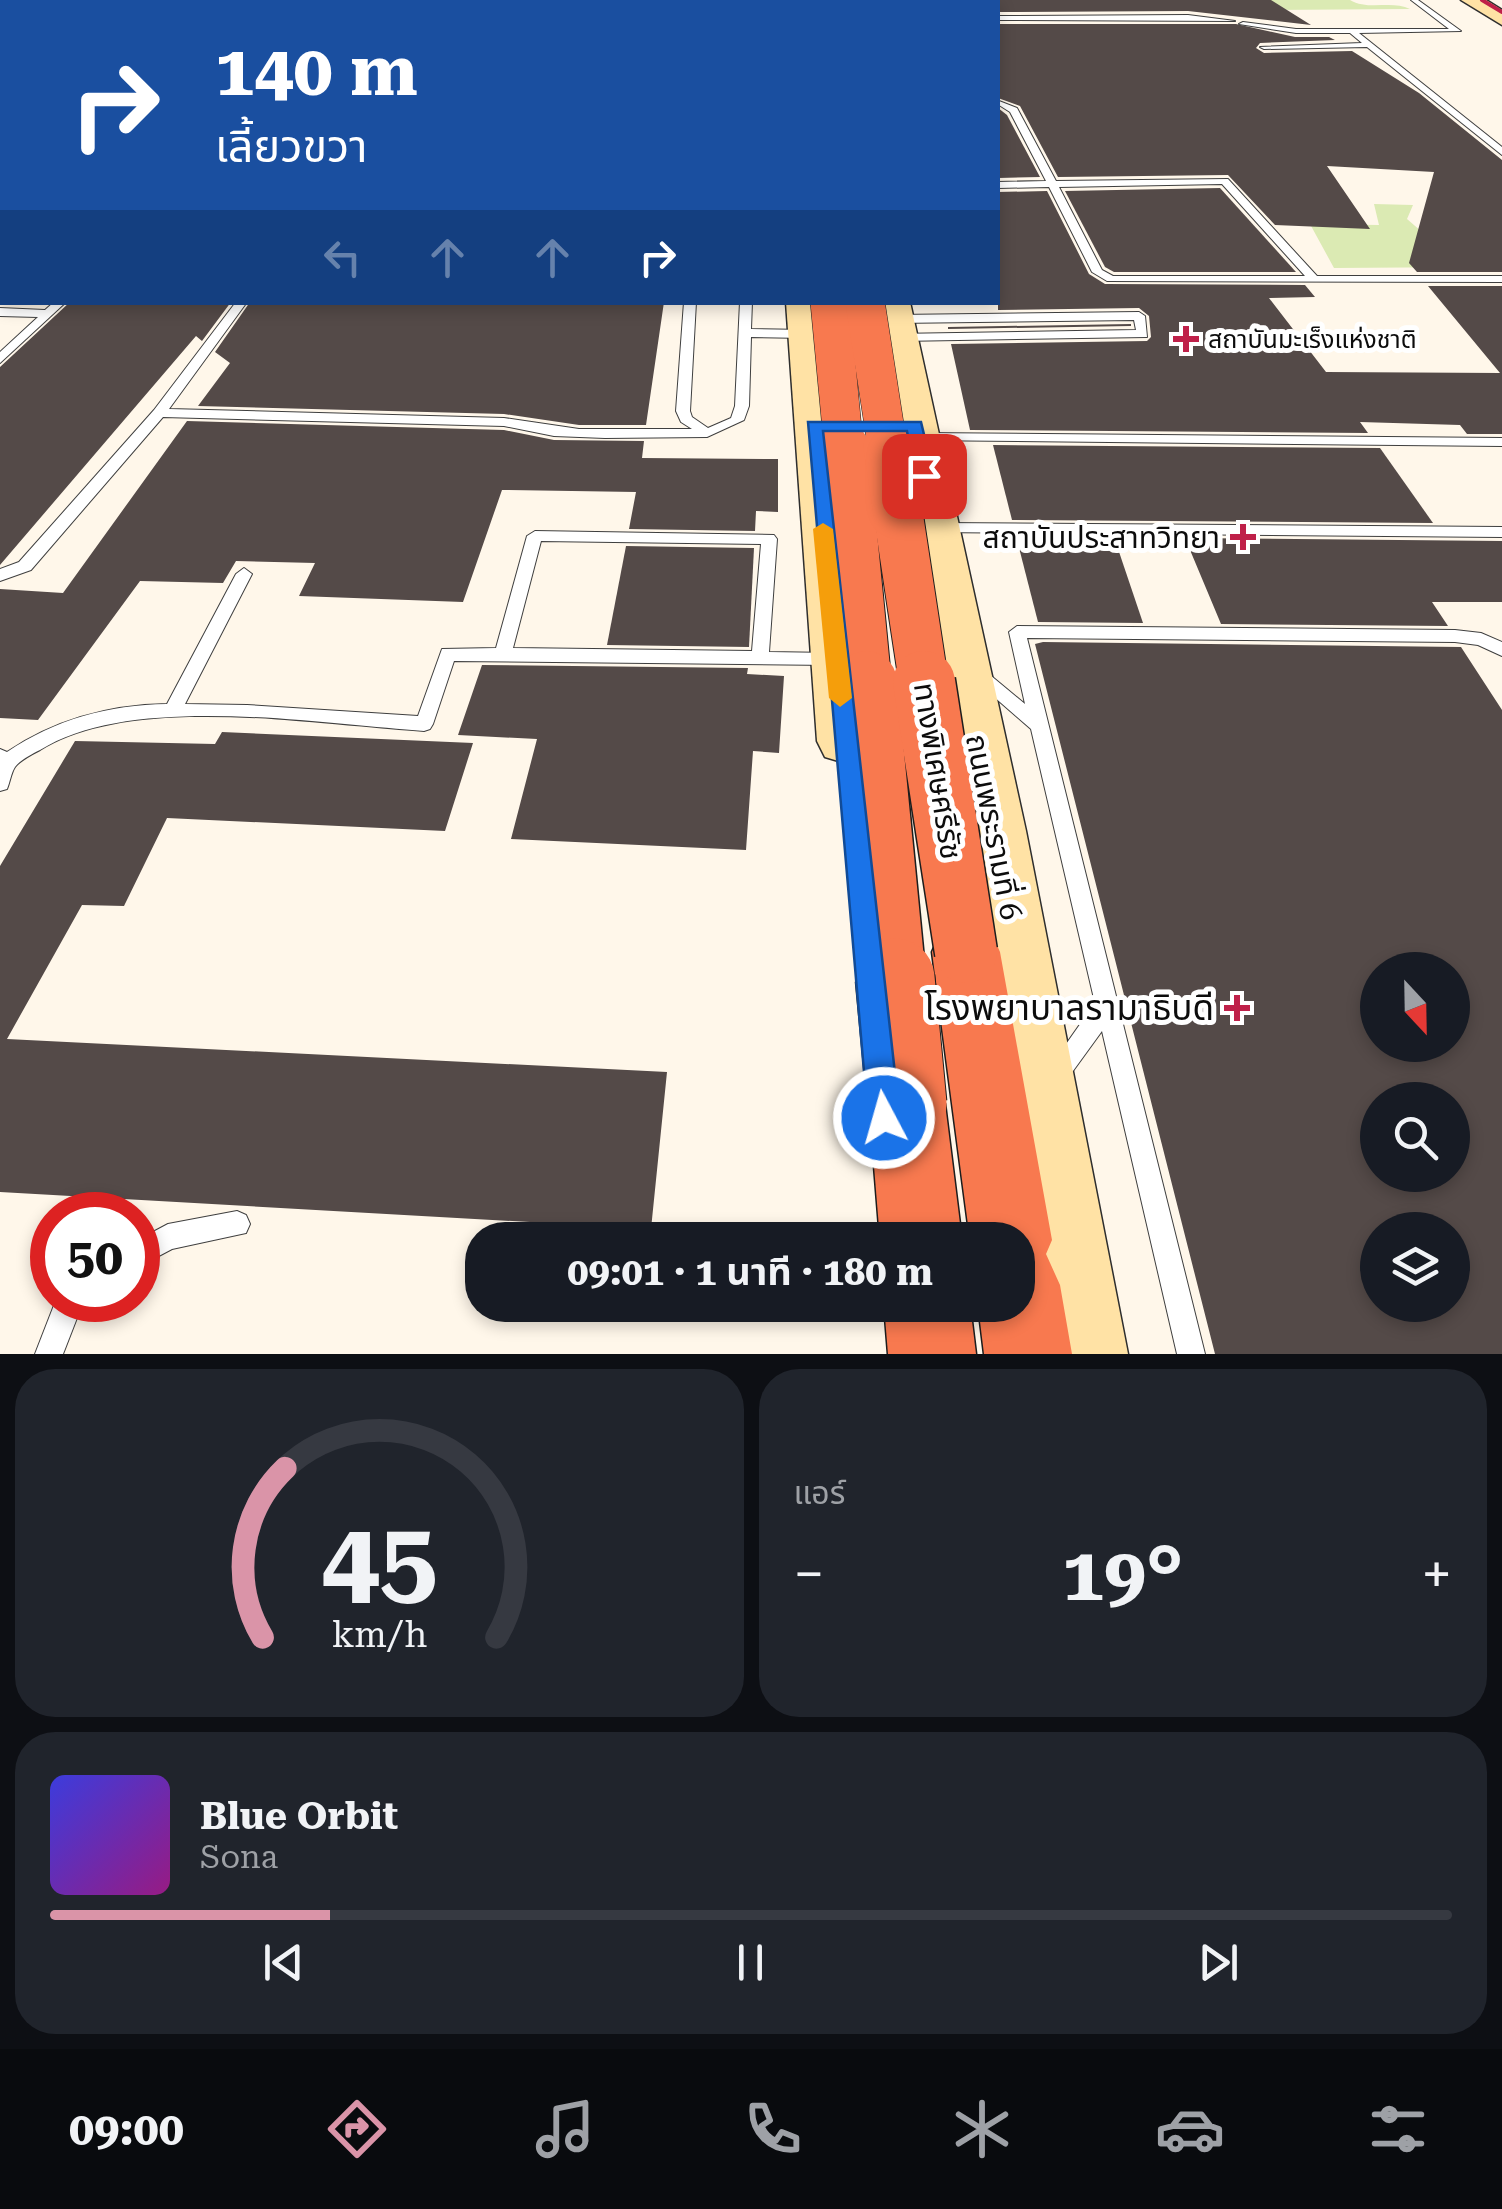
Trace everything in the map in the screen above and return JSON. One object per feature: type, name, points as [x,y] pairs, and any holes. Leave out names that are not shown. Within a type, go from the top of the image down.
[{"type":"highway","name":"ทางพิเศษศรีรัช","points":[[813,313],[919,1222]]},
{"type":"highway","name":"ทางพิเศษศรีรัช","points":[[888,315],[1008,1222]]},
{"type":"highway","points":[[929,1322],[932,1354]]},
{"type":"highway","points":[[1023,1322],[1028,1354]]},
{"type":"main road","points":[[1471,0],[1502,19]]},
{"type":"main road","points":[[813,313],[814,426],[895,1222]]},
{"type":"main road","name":"ถนนพระรามที่ 6","points":[[888,315],[962,662],[1086,1354]]},
{"type":"main road","points":[[814,426],[916,432]]},
{"type":"main road","points":[[860,895],[938,547]]},
{"type":"main road","points":[[905,1322],[908,1354]]},
{"type":"lane","points":[[1243,24],[1296,31],[1457,31],[1414,0]]},
{"type":"lane","points":[[1000,18],[1188,16],[1231,21]]},
{"type":"lane","points":[[1352,32],[1502,152]]},
{"type":"lane","points":[[1264,47],[1370,44]]},
{"type":"lane","points":[[1000,101],[1014,110],[1098,272],[1111,279],[1502,280]]},
{"type":"lane","points":[[1000,185],[1228,182],[1312,278]]},
{"type":"lane","points":[[0,359],[58,305]]},
{"type":"lane","points":[[0,575],[25,566],[158,413],[240,305]]},
{"type":"lane","points":[[690,305],[682,411],[686,419],[707,433]]},
{"type":"lane","points":[[158,413],[504,422],[536,431],[573,433],[707,433],[737,420],[742,406],[746,305]]},
{"type":"lane","points":[[0,312],[48,314]]},
{"type":"lane","points":[[745,332],[813,313]]},
{"type":"lane","points":[[888,315],[1139,316],[1143,334],[888,315]]},
{"type":"lane","points":[[916,432],[1502,442]]},
{"type":"lane","points":[[938,547],[1288,530],[1502,532]]},
{"type":"lane","points":[[504,652],[535,536],[769,539],[760,658]]},
{"type":"lane","points":[[172,711],[244,574]]},
{"type":"lane","points":[[1191,1354],[1016,632],[1455,636],[1480,639],[1502,650]]},
{"type":"lane","points":[[0,782],[4,759],[79,723],[172,711],[424,724],[448,654],[837,659]]},
{"type":"lane","points":[[962,662],[1040,726]]},
{"type":"lane","points":[[1042,1095],[1107,1005]]},
{"type":"lane","points":[[160,1242],[237,1224]]},
{"type":"lane","points":[[49,1354],[61,1322]]},
{"type":"green space","points":[[1256,0],[1350,0],[1410,9],[1267,10]]},
{"type":"green space","points":[[1374,204],[1413,205],[1407,219],[1444,251],[1477,267],[1334,268],[1310,224],[1379,225]]},
{"type":"building","points":[[1000,0],[1271,0],[1311,25],[1188,11],[1000,12]]},
{"type":"building","points":[[1000,24],[1236,24],[1295,37],[1329,37],[1335,40],[1260,43],[1256,48],[1264,53],[1352,51],[1419,93],[1502,160],[1502,272],[1417,272],[1409,263],[1434,172],[1327,166],[1370,229],[1275,225],[1228,175],[1058,177],[1020,106],[1000,99]]},
{"type":"building","points":[[1000,110],[1007,115],[1040,177],[1000,178]]},
{"type":"building","points":[[1220,188],[1296,272],[1114,272],[1105,267],[1065,191]]},
{"type":"building","name":"สถาบันมะเร็งแห่งชาติ","points":[[1047,191],[1089,274],[1105,284],[1305,285],[1315,297],[1269,298],[1326,372],[1500,373],[1428,286],[1502,286],[1502,434],[1467,434],[1460,425],[1360,422],[1368,433],[970,430],[951,344],[1147,341],[1151,337],[1149,316],[1139,308],[998,310],[1000,192]]},
{"type":"building","points":[[67,305],[229,305],[202,341],[196,336],[0,565],[0,367]]},
{"type":"building","points":[[248,305],[664,305],[646,425],[579,425],[504,414],[198,406],[230,363],[215,352]]},
{"type":"building","points":[[1131,326],[948,329],[948,327]]},
{"type":"building","points":[[187,421],[504,430],[554,440],[644,441],[642,458],[778,459],[778,512],[756,511],[755,531],[629,529],[636,492],[502,490],[463,602],[299,596],[315,563],[236,561],[223,583],[140,581],[38,720],[0,718],[0,589],[63,593]]},
{"type":"building","points":[[993,445],[1380,448],[1433,523],[1012,520]]},
{"type":"building","points":[[1016,536],[1114,537],[1143,623],[1038,622]]},
{"type":"building","points":[[1185,538],[1502,541],[1502,602],[1432,602],[1448,626],[1221,624]]},
{"type":"building","points":[[626,546],[754,548],[749,647],[607,645]]},
{"type":"building","name":"โรงพยาบาลรามาธิบดี","points":[[1035,644],[1461,647],[1502,710],[1502,1354],[1215,1354]]},
{"type":"building","points":[[482,665],[748,668],[747,674],[784,676],[779,753],[753,751],[746,850],[511,839],[537,739],[458,735]]},
{"type":"building","points":[[222,732],[473,743],[445,831],[167,818],[124,906],[82,905],[7,1039],[667,1072],[652,1222],[528,1222],[160,1201],[160,1192],[0,1192],[0,866],[75,741],[215,744]]},
{"type":"railway","points":[[1482,0],[1502,12]]},
{"type":"slow traffic","points":[[823,529],[840,698]]},
{"type":"place","name":"สถาบันมะเร็งแห่งชาติ","points":[[1186,339]]},
{"type":"place","name":"สถาบันประสาทวิทยา","points":[[1243,537]]},
{"type":"place","name":"โรงพยาบาลรามาธิบดี","points":[[1237,1008]]},
{"type":"route","points":[[884,1118],[814,426],[915,426],[924,476]]}]
